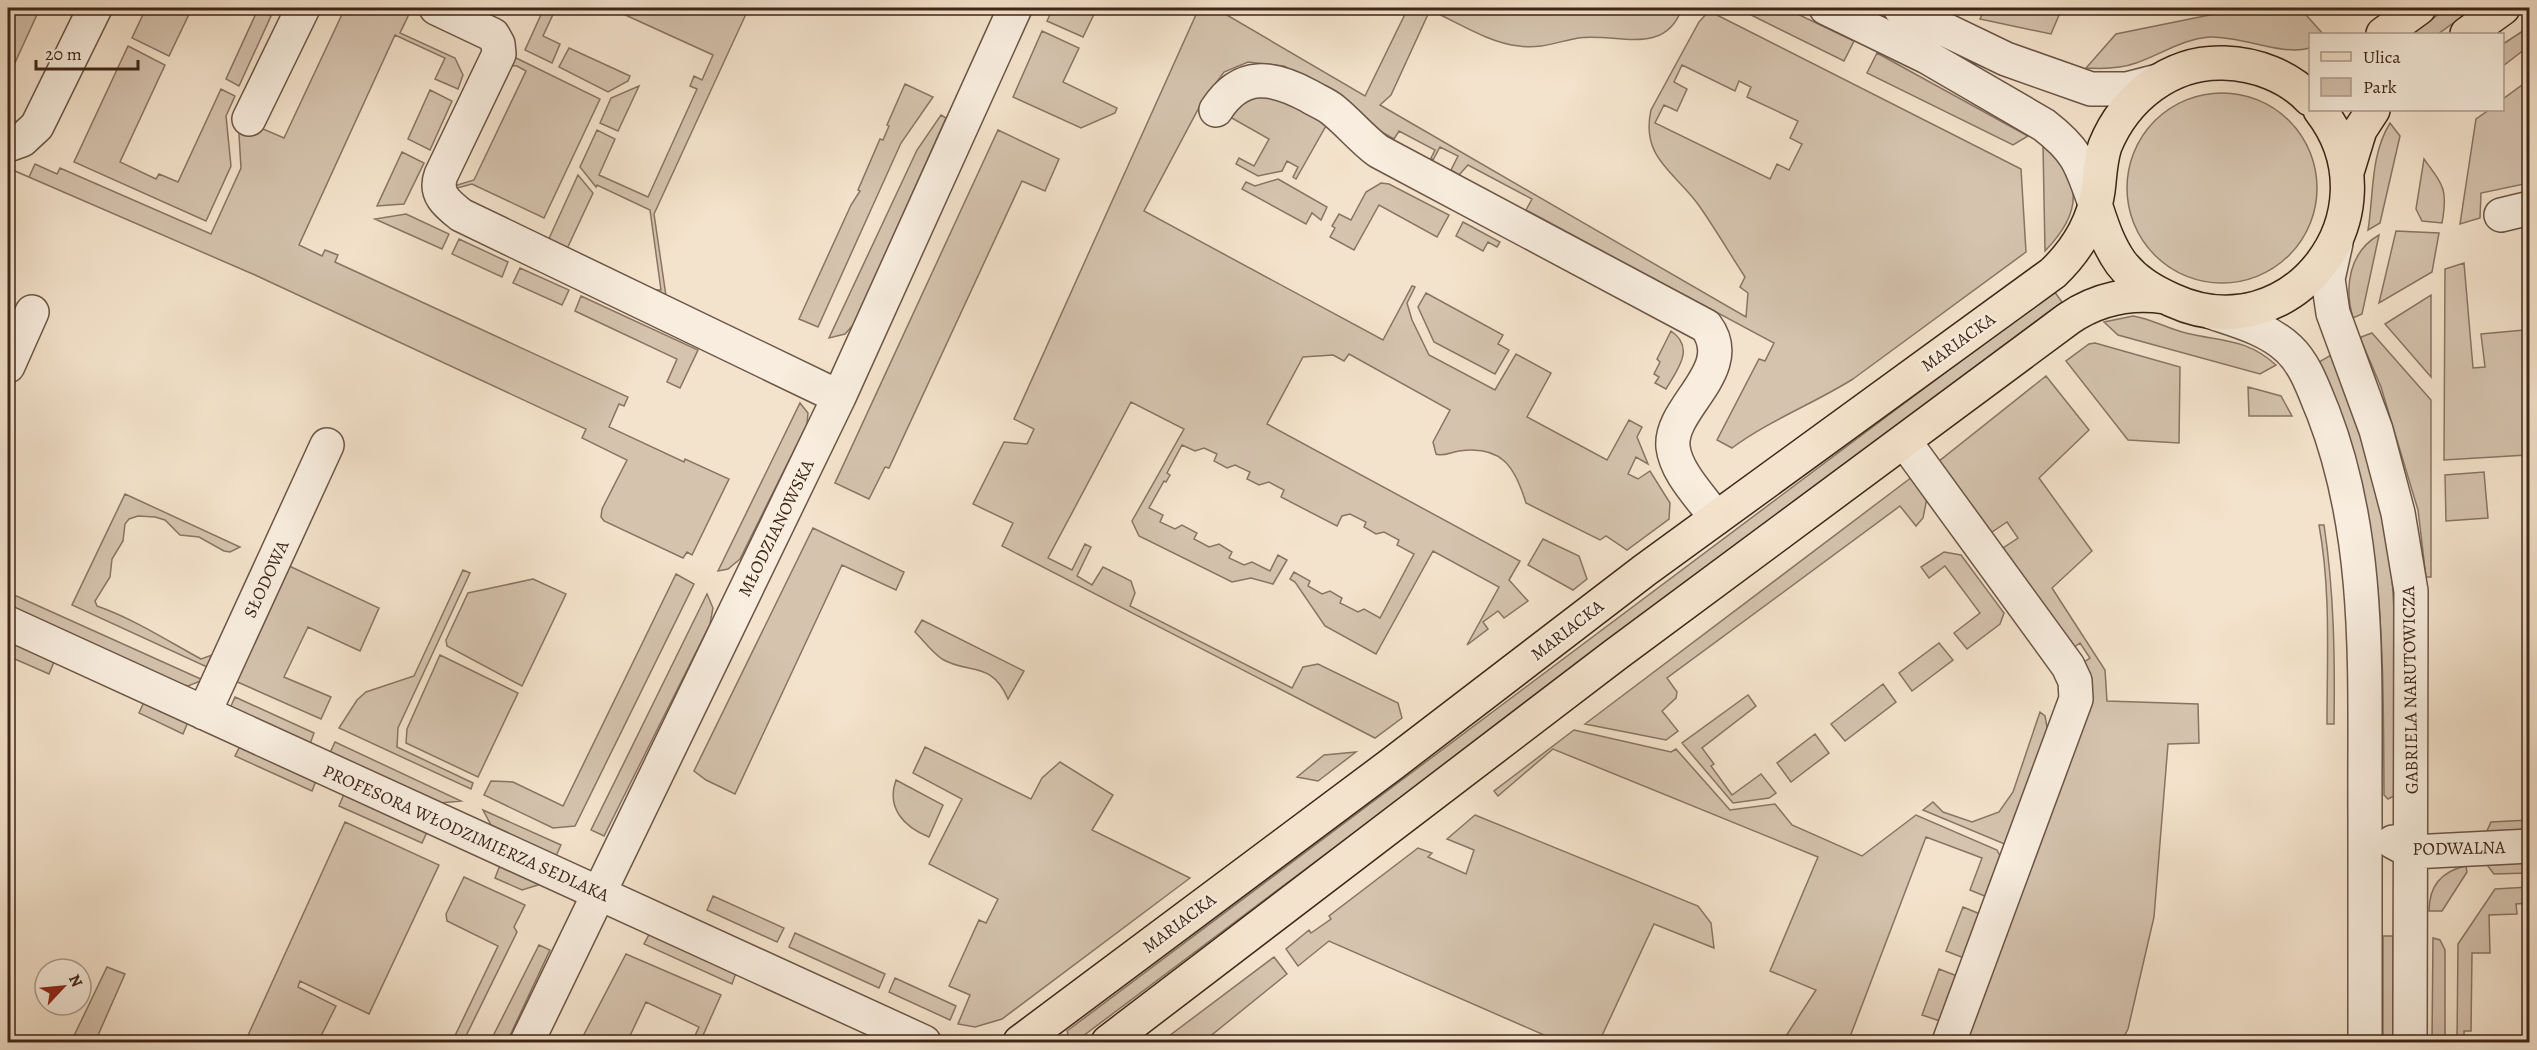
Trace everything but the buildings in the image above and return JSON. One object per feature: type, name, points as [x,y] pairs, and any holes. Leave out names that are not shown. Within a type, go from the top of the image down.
[{"type":"main road","points":[[2384,33],[2419,8]]},
{"type":"main road","points":[[2468,33],[2503,8]]},
{"type":"main road","name":"MARIACKA","points":[[1020,1042],[1716,518],[2053,273],[2068,259],[2079,243],[2095,204],[2106,145],[2133,101],[2158,81],[2187,68],[2210,64],[2233,63],[2264,70]]},
{"type":"main road","points":[[2264,70],[2309,68]]},
{"type":"main road","points":[[2264,70],[2294,85],[2309,98]]},
{"type":"main road","points":[[2321,111],[2338,136],[2348,169]]},
{"type":"main road","points":[[2095,204],[2107,239],[2121,263],[2146,288],[2196,310],[2211,312],[2244,310],[2291,292],[2316,270],[2336,243],[2346,206],[2348,169],[2360,130],[2372,111]]},
{"type":"main road","points":[[1108,1042],[1615,655],[2082,310],[2106,301],[2136,295],[2165,297]]},
{"type":"street","points":[[8,145],[22,140],[37,126],[95,8]]},
{"type":"street","points":[[249,119],[303,8]]},
{"type":"street","points":[[436,8],[493,35],[498,44],[499,54],[441,175],[438,184],[443,199],[461,215],[839,397]]},
{"type":"street","name":"MŁODZIANOWSKA","points":[[527,1042],[601,894],[839,397],[1015,8]]},
{"type":"street","points":[[1827,8],[1927,57],[2044,125],[2059,137],[2079,160],[2095,204]]},
{"type":"street","points":[[1900,8],[2006,59],[2091,89],[2127,89],[2158,81]]},
{"type":"street","points":[[1216,110],[1229,93],[1247,82],[1273,81],[1289,85],[1333,109],[1356,133],[1378,151],[1706,326],[1715,338],[1717,349],[1714,362],[1676,430],[1673,448],[1681,469],[1716,518]]},
{"type":"street","name":"GABRIELA NARUTOWICZA","points":[[2336,243],[2328,279],[2333,313],[2376,430],[2398,513],[2410,591],[2412,852],[2410,1042]]},
{"type":"street","points":[[8,366],[32,312]]},
{"type":"street","points":[[2211,312],[2254,327],[2289,349],[2311,382],[2331,434],[2352,512],[2362,589],[2365,1042]]},
{"type":"street","points":[[1905,442],[2063,658],[2075,681],[2076,699],[1950,1042]]},
{"type":"street","name":"SŁODOWA","points":[[204,713],[327,445]]},
{"type":"street","name":"PROFESORA WŁODZIMIERZA SEDLAKA","points":[[8,623],[924,1042]]},
{"type":"street","name":"PODWALNA","points":[[2365,816],[2386,837],[2412,852],[2529,846]]},
{"type":"green space","points":[[8,8],[40,8],[8,78]]},
{"type":"green space","points":[[146,8],[192,8],[169,56],[132,38]]},
{"type":"green space","points":[[345,8],[412,8],[400,33],[455,58],[463,75],[458,89],[435,79],[445,58],[395,35],[299,245],[322,256],[325,250],[338,255],[335,262],[628,397],[624,406],[619,404],[609,427],[684,462],[685,459],[729,479],[692,555],[687,552],[683,558],[604,521],[601,517],[602,509],[627,460],[582,438],[586,429],[255,275],[8,168],[29,177],[35,164],[57,174],[60,168],[211,234],[241,168],[238,118],[284,138]]},
{"type":"green space","points":[[544,8],[556,8],[543,36],[560,44],[552,63],[525,50]]},
{"type":"green space","points":[[610,8],[731,8],[746,14],[654,214],[666,296],[644,290],[661,290],[650,210],[597,185],[596,187],[580,167],[597,130],[615,139],[599,175],[648,197],[697,89],[690,86],[694,76],[702,80],[713,55]]},
{"type":"green space","points":[[1053,8],[1097,8],[1083,37],[1047,21]]},
{"type":"green space","points":[[1199,8],[1215,8],[1365,96],[1408,8],[1682,8],[1674,23],[1664,33],[1651,38],[1637,40],[1578,38],[1527,47],[1496,41],[1430,10],[1391,95],[1380,105],[1746,317],[1748,293],[1740,287],[1745,277],[1700,207],[1663,164],[1651,141],[1649,127],[1651,110],[1699,22],[1709,11],[2021,169],[2026,252],[1853,379],[1761,429],[1732,448],[1717,440],[1759,359],[1765,361],[1774,343],[1526,210],[1532,199],[1468,165],[1459,175],[1451,170],[1458,156],[1440,147],[1433,160],[1431,158],[1435,150],[1399,131],[1394,139],[1378,130],[1345,99],[1284,66],[1248,62],[1224,72],[1202,102],[1144,211],[1383,340],[1412,286],[1415,287],[1407,303],[1412,320],[1429,355],[1495,390],[1516,354],[1551,373],[1527,417],[1607,460],[1629,420],[1642,427],[1637,437],[1648,464],[1636,457],[1628,474],[1638,479],[1650,471],[1670,503],[1669,519],[1627,550],[1606,536],[1600,540],[1526,503],[1511,469],[1496,455],[1474,450],[1436,454],[1433,442],[1450,410],[1349,354],[1344,361],[1333,355],[1303,357],[1267,424],[1520,561],[1509,580],[1528,601],[1504,618],[1498,611],[1483,622],[1488,629],[1467,645],[1499,587],[1433,551],[1376,654],[1325,626],[1295,582],[1290,579],[1294,572],[1310,581],[1308,586],[1322,594],[1330,591],[1342,598],[1340,603],[1358,612],[1364,609],[1380,618],[1414,554],[1397,545],[1399,540],[1384,532],[1376,534],[1364,527],[1366,522],[1350,514],[1342,516],[1337,526],[1281,497],[1284,490],[1269,482],[1259,485],[1247,479],[1250,472],[1235,465],[1227,468],[1214,461],[1217,454],[1204,448],[1195,451],[1182,445],[1167,473],[1170,475],[1166,482],[1164,481],[1149,508],[1163,515],[1160,522],[1175,529],[1182,525],[1197,533],[1194,539],[1209,547],[1219,544],[1232,552],[1229,558],[1244,565],[1252,562],[1270,571],[1278,555],[1287,560],[1273,584],[1251,578],[1232,582],[1139,536],[1132,521],[1184,429],[1131,402],[1048,558],[1072,570],[1085,544],[1091,547],[1077,576],[1092,585],[1103,567],[1131,581],[1135,593],[1130,606],[1292,688],[1303,667],[1318,664],[1398,703],[1402,718],[1375,738],[1002,546],[1013,523],[973,504],[1004,442],[1027,444],[1034,429],[1014,419]],"holes":[[[1682,65],[1735,91],[1739,81],[1751,87],[1747,97],[1798,121],[1790,138],[1802,144],[1789,170],[1777,164],[1770,179],[1655,123],[1664,105],[1677,111],[1687,89],[1674,82]]]},
{"type":"green space","points":[[1737,8],[1785,8],[1854,41],[1844,61]]},
{"type":"green space","points":[[1985,8],[2062,8],[2051,34],[1980,19]]},
{"type":"green space","points":[[2244,8],[2300,8],[2322,33],[2309,33],[2309,48],[2298,50],[2210,37],[2181,44],[2130,65],[2086,68],[2116,34]]},
{"type":"green space","points":[[2447,8],[2474,8],[2439,33],[2413,33]]},
{"type":"green space","points":[[258,9],[271,16],[239,86],[226,79]]},
{"type":"green space","points":[[2529,27],[2529,46],[2504,65],[2504,43]]},
{"type":"green space","points":[[1042,31],[1079,48],[1063,82],[1117,108],[1115,113],[1081,128],[1013,97]]},
{"type":"green space","points":[[128,46],[165,65],[120,162],[156,179],[159,174],[178,182],[221,89],[235,96],[226,116],[231,166],[206,221],[74,162]]},
{"type":"green space","points":[[569,48],[630,76],[628,81],[608,92],[559,67]]},
{"type":"green space","points":[[1877,53],[2028,136],[2013,145],[1867,73]]},
{"type":"green space","points":[[512,56],[600,99],[544,218],[472,184],[457,188],[458,202],[454,186],[474,180],[526,71],[517,66],[500,65]]},
{"type":"green space","points":[[2529,80],[2529,183],[2481,193],[2480,218],[2460,224],[2476,119],[2488,111],[2504,111],[2504,98]]},
{"type":"green space","points":[[905,84],[933,97],[901,143],[818,327],[799,319],[851,205],[860,191],[858,190],[880,139],[883,140]]},
{"type":"green space","points":[[639,86],[618,131],[600,123],[611,98]]},
{"type":"green space","points":[[430,90],[452,101],[430,150],[408,139]]},
{"type":"green space","points":[[1258,92],[1274,96],[1327,124],[1296,179],[1293,177],[1298,167],[1287,161],[1282,171],[1258,176],[1236,164],[1239,158],[1254,166],[1269,139],[1230,117],[1241,101]]},
{"type":"green space","points":[[2213,93],[2231,93],[2267,104],[2289,121],[2301,135],[2310,152],[2317,188],[2310,224],[2301,241],[2289,255],[2267,272],[2250,279],[2231,283],[2213,283],[2177,272],[2155,255],[2143,241],[2131,216],[2127,197],[2127,179],[2138,143],[2155,121],[2169,109],[2194,97]]},
{"type":"green space","points":[[941,115],[946,118],[854,324],[845,334],[829,338],[917,150]]},
{"type":"green space","points":[[2390,123],[2400,136],[2380,223],[2368,230],[2376,162],[2379,148]]},
{"type":"green space","points":[[998,130],[1059,159],[1045,191],[1022,181],[889,468],[885,467],[869,499],[835,483]]},
{"type":"green space","points":[[2043,146],[2057,159],[2066,172],[2072,185],[2073,198],[2066,224],[2045,251]]},
{"type":"green space","points":[[402,152],[424,163],[404,204],[377,206]]},
{"type":"green space","points":[[2424,159],[2443,189],[2445,203],[2442,223],[2422,221],[2416,209]]},
{"type":"green space","points":[[578,175],[593,193],[565,253],[546,245]]},
{"type":"green space","points":[[1278,179],[1327,207],[1321,220],[1312,213],[1306,224],[1242,189],[1246,182],[1255,186]]},
{"type":"green space","points":[[1381,183],[1389,184],[1449,215],[1437,237],[1379,205],[1354,250],[1330,237],[1335,228],[1332,226],[1339,214],[1351,220],[1366,192]]},
{"type":"green space","points":[[406,214],[449,234],[442,249],[375,219]]},
{"type":"green space","points":[[1463,222],[1500,242],[1497,247],[1488,242],[1483,251],[1456,236]]},
{"type":"green space","points":[[2396,231],[2439,233],[2432,272],[2379,303]]},
{"type":"green space","points":[[2379,235],[2362,314],[2353,318],[2349,294],[2351,271],[2361,251]]},
{"type":"green space","points":[[459,239],[508,262],[502,277],[452,254]]},
{"type":"green space","points":[[2464,263],[2473,368],[2485,367],[2481,334],[2524,330],[2532,409],[2527,455],[2444,460],[2445,269]]},
{"type":"green space","points":[[520,268],[569,290],[562,305],[513,283]]},
{"type":"green space","points":[[2054,291],[2062,302],[1075,1042],[1073,1040],[1057,1042],[1068,1034],[1067,1031]]},
{"type":"green space","points":[[1426,293],[1503,335],[1498,344],[1509,350],[1495,374],[1434,342],[1418,307]]},
{"type":"green space","points":[[2431,295],[2431,377],[2385,324]]},
{"type":"green space","points":[[581,296],[698,350],[680,388],[667,382],[677,359],[575,311]]},
{"type":"green space","points":[[2133,316],[2179,331],[2244,345],[2265,356],[2276,365],[2260,374],[2118,335],[2104,322]]},
{"type":"green space","points":[[1671,331],[1682,345],[1683,352],[1679,367],[1666,389],[1655,383],[1659,377],[1654,374],[1660,362],[1657,359]]},
{"type":"green space","points":[[2372,333],[2431,400],[2431,577],[2426,577],[2418,510],[2381,387],[2361,340],[2361,337]]},
{"type":"green space","points":[[2095,343],[2180,367],[2179,443],[2128,440],[2066,361],[2089,344]]},
{"type":"green space","points":[[2331,355],[2354,416],[2373,480],[2392,577],[2395,656],[2394,796],[2388,799],[2384,795],[2383,684],[2376,574],[2369,520],[2357,467],[2341,414],[2319,362]]},
{"type":"green space","points":[[2046,376],[2089,430],[2039,478],[2092,551],[2052,588],[2105,670],[2107,701],[2198,704],[2199,743],[2168,744],[2154,917],[2128,1029],[2121,1042],[1964,1042],[2084,662],[2090,658],[2080,643],[2073,648],[2000,550],[2018,538],[2007,522],[1989,534],[1938,462]]},
{"type":"green space","points":[[2248,387],[2281,396],[2292,416],[2249,416]]},
{"type":"green space","points":[[800,403],[808,413],[807,424],[740,559],[728,569],[718,571]]},
{"type":"green space","points":[[2484,472],[2488,518],[2446,521],[2445,475]]},
{"type":"green space","points":[[1912,477],[1927,498],[1923,518],[1916,526],[1900,506],[1667,678],[1677,692],[1676,698],[1662,711],[1678,731],[1666,740],[1585,724]]},
{"type":"green space","points":[[125,494],[240,547],[230,552],[224,551],[199,537],[180,535],[165,520],[155,517],[138,516],[129,519],[125,524],[123,541],[112,559],[110,577],[95,601],[97,606],[137,623],[201,659],[212,655],[207,667],[72,605]]},
{"type":"green space","points":[[2319,525],[2324,525],[2332,599],[2334,724],[2327,724],[2327,599]]},
{"type":"green space","points":[[813,528],[904,572],[896,590],[842,565],[735,794],[706,780],[694,771]]},
{"type":"green space","points":[[1543,539],[1579,556],[1587,579],[1573,590],[1528,565]]},
{"type":"green space","points":[[1944,552],[1961,555],[2004,613],[2000,624],[1967,649],[1954,633],[1980,613],[1945,566],[1929,578],[1921,567]]},
{"type":"green space","points":[[285,564],[379,608],[360,651],[308,627],[284,677],[331,697],[321,719],[233,680]]},
{"type":"green space","points":[[463,570],[470,573],[398,728],[397,747],[473,783],[471,789],[339,728],[357,700],[366,692],[414,676]]},
{"type":"green space","points":[[676,574],[694,584],[575,826],[553,828],[484,795],[491,781],[513,782],[563,806]]},
{"type":"green space","points":[[533,579],[566,594],[522,686],[447,646],[446,640],[468,593]]},
{"type":"green space","points":[[12,594],[203,680],[188,686],[176,683],[8,606]]},
{"type":"green space","points":[[707,594],[713,608],[710,624],[604,836],[591,830]]},
{"type":"green space","points":[[922,620],[1024,671],[1008,699],[1001,687],[987,673],[952,664],[935,653],[915,632]]},
{"type":"green space","points":[[8,640],[54,662],[49,674],[8,656]]},
{"type":"green space","points":[[1939,643],[1953,660],[1912,691],[1899,673]]},
{"type":"green space","points":[[440,655],[518,693],[478,777],[406,743],[407,729]]},
{"type":"green space","points":[[1883,684],[1896,702],[1845,741],[1831,724]]},
{"type":"green space","points":[[1748,695],[1756,706],[1702,748],[1714,764],[1711,766],[1732,795],[1761,774],[1776,793],[1769,798],[1733,803],[1682,743]]},
{"type":"green space","points":[[235,697],[314,733],[310,744],[235,710],[231,706]]},
{"type":"green space","points":[[144,702],[188,722],[183,734],[139,713]]},
{"type":"green space","points":[[2040,712],[2045,716],[2048,732],[2007,845],[1923,810],[1933,802],[1943,812],[1972,822],[1999,812],[2013,792]]},
{"type":"green space","points":[[1574,730],[1671,752],[1676,749],[1730,810],[1775,804],[1792,825],[1862,856],[1916,815],[1997,850],[2001,858],[1987,897],[1970,890],[1982,858],[1926,837],[1848,1042],[1782,1042],[1816,990],[1770,971],[1818,857],[1553,749],[1498,796],[1494,791]]},
{"type":"green space","points":[[1815,734],[1829,753],[1791,782],[1777,763]]},
{"type":"green space","points":[[335,742],[461,801],[440,803],[330,753]]},
{"type":"green space","points":[[240,746],[316,781],[312,791],[235,756]]},
{"type":"green space","points":[[925,747],[1031,799],[1042,778],[1060,762],[1113,795],[1092,830],[1190,878],[1002,1019],[975,1027],[958,1024],[970,995],[949,986],[979,920],[986,923],[998,899],[929,864],[962,799],[913,773]]},
{"type":"green space","points":[[1356,752],[1318,781],[1297,777],[1324,755]]},
{"type":"green space","points":[[896,780],[943,805],[929,837],[912,828],[899,815],[893,799]]},
{"type":"green space","points":[[344,794],[427,832],[422,843],[339,806]]},
{"type":"green space","points":[[483,810],[561,845],[556,856],[491,825]]},
{"type":"green space","points":[[1475,815],[1698,906],[1711,923],[1714,948],[1654,924],[1599,1042],[1560,1042],[1329,941],[1298,966],[1286,949],[1309,930],[1311,933],[1331,919],[1329,916],[1418,848],[1432,853],[1428,857],[1466,874],[1474,850],[1447,839]]},
{"type":"green space","points":[[2529,820],[2529,830],[2486,833],[2491,822]]},
{"type":"green space","points":[[345,822],[439,865],[369,1014],[300,981],[298,987],[336,1006],[318,1042],[245,1042]]},
{"type":"green space","points":[[2529,862],[2529,873],[2494,874],[2487,865]]},
{"type":"green space","points":[[500,865],[541,884],[522,890],[495,878]]},
{"type":"green space","points":[[2466,866],[2467,872],[2442,911],[2429,911],[2431,894],[2438,881],[2450,872]]},
{"type":"green space","points":[[464,877],[525,905],[514,927],[517,932],[463,1042],[452,1042],[498,946],[447,921],[446,914]]},
{"type":"green space","points":[[2529,887],[2529,903],[2516,904],[2517,914],[2489,915],[2490,953],[2472,953],[2471,1031],[2464,1031],[2464,1042],[2457,1042],[2458,944],[2495,889]]},
{"type":"green space","points":[[713,896],[784,928],[777,942],[707,910]]},
{"type":"green space","points":[[1963,907],[1980,914],[1964,958],[1946,951]]},
{"type":"green space","points":[[651,931],[737,970],[732,984],[644,944]]},
{"type":"green space","points":[[795,933],[885,974],[879,988],[789,947]]},
{"type":"green space","points":[[2383,936],[2393,936],[2393,1042],[2383,1042]]},
{"type":"green space","points":[[2433,938],[2440,940],[2445,950],[2445,1042],[2432,1042]]},
{"type":"green space","points":[[539,945],[550,950],[507,1042],[490,1042]]},
{"type":"green space","points":[[626,954],[721,995],[700,1042],[692,1042],[699,1027],[646,1002],[627,1042],[580,1042]]},
{"type":"green space","points":[[1274,957],[1287,974],[1203,1042],[1161,1042]]},
{"type":"green space","points":[[107,967],[125,974],[95,1042],[71,1042],[83,1017],[93,1017],[93,996]]},
{"type":"green space","points":[[1939,969],[1957,976],[1940,1021],[1922,1015]]},
{"type":"green space","points":[[895,978],[956,1006],[950,1020],[889,992]]}]
